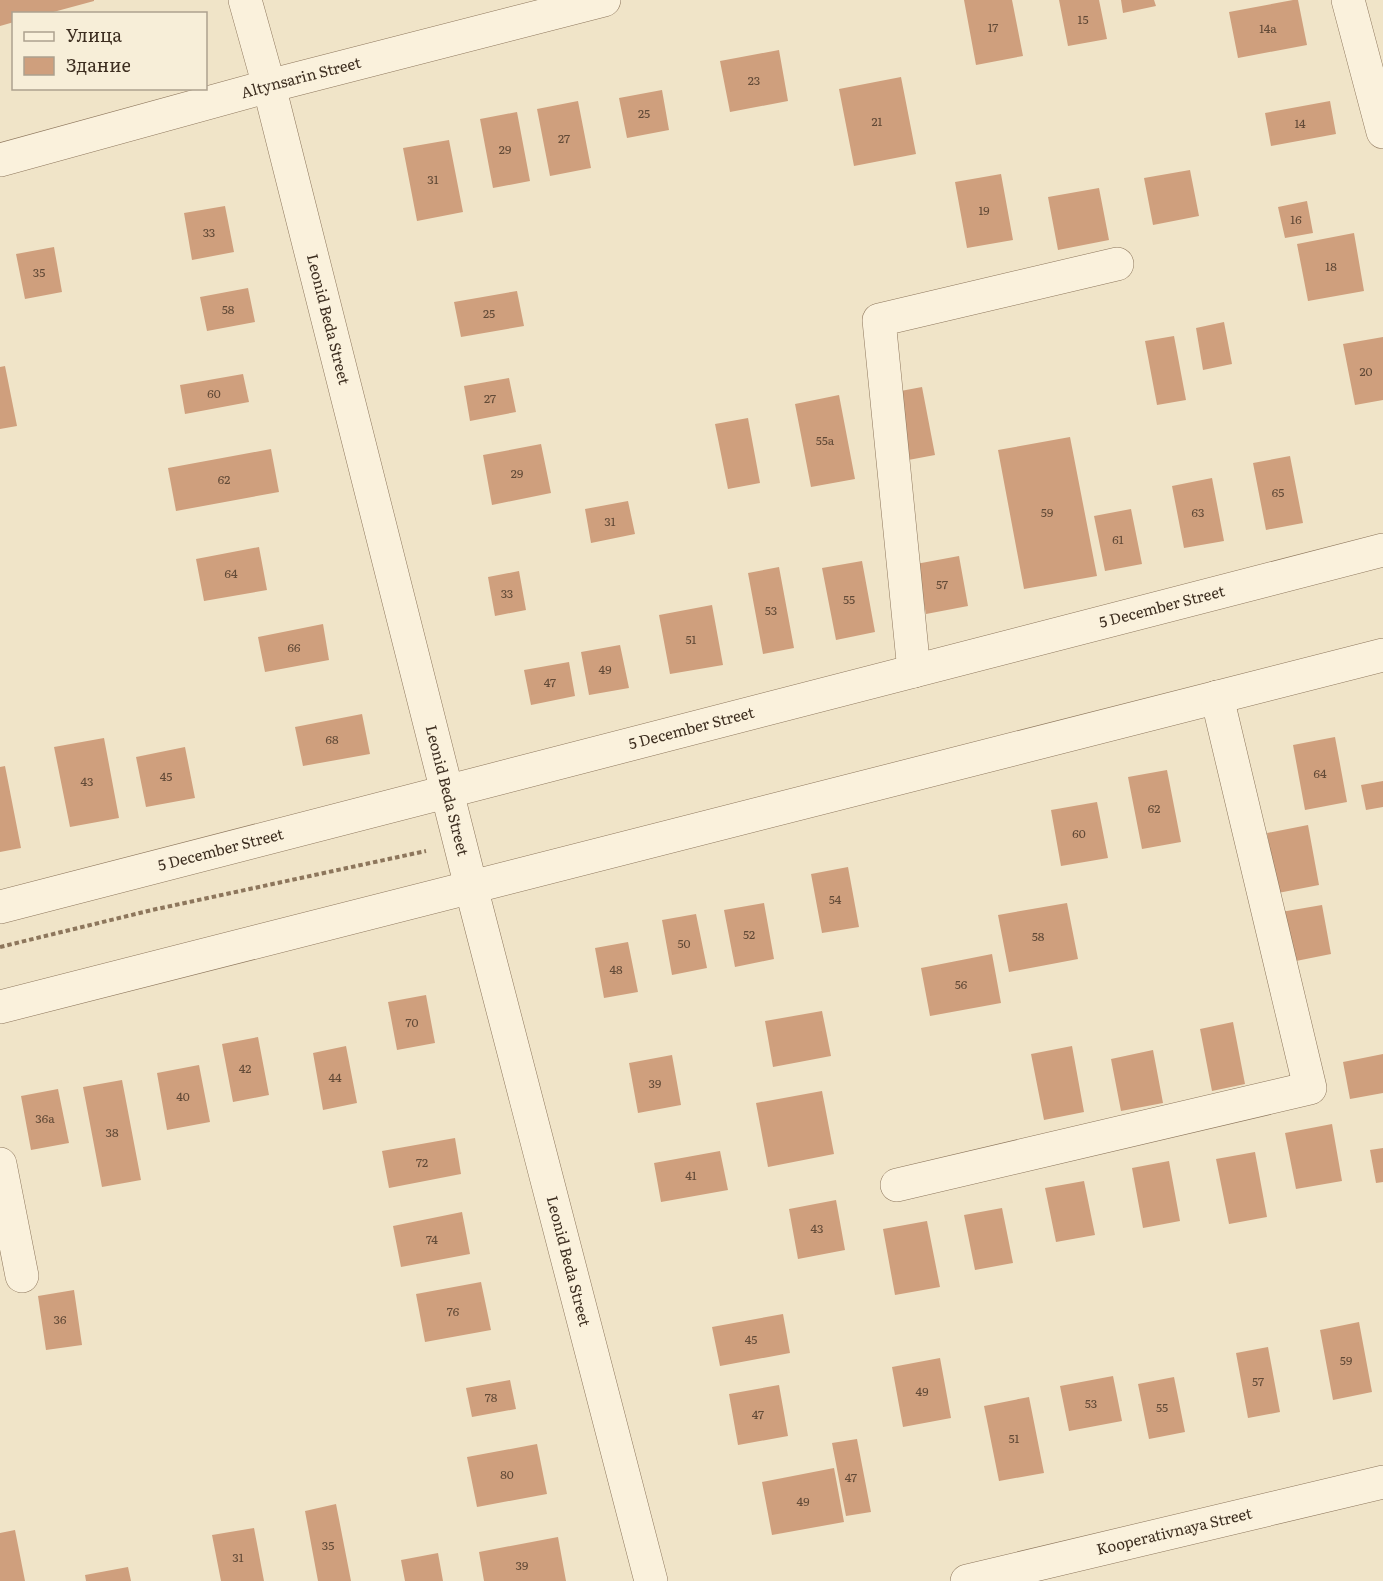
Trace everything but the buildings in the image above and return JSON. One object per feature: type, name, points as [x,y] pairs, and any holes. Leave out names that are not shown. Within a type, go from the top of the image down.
[{"type":"street","name":"Leonid Beda Street","points":[[245,0],[269,86],[471,887],[651,1581]]},
{"type":"street","name":"Altynsarin Street","points":[[0,160],[269,86],[604,0]]},
{"type":"street","points":[[1348,0],[1383,132]]},
{"type":"street","points":[[914,671],[879,320],[1117,264]]},
{"type":"street","name":"5 December Street","points":[[0,907],[1383,550]]},
{"type":"street","points":[[0,1007],[1383,655]]},
{"type":"street","points":[[897,1185],[1310,1088],[1217,697]]},
{"type":"street","points":[[0,1164],[22,1276]]},
{"type":"street","name":"Kooperativnaya Street","points":[[967,1581],[1383,1482]]},
{"type":"path","points":[[0,947],[152,910],[433,849]]}]
